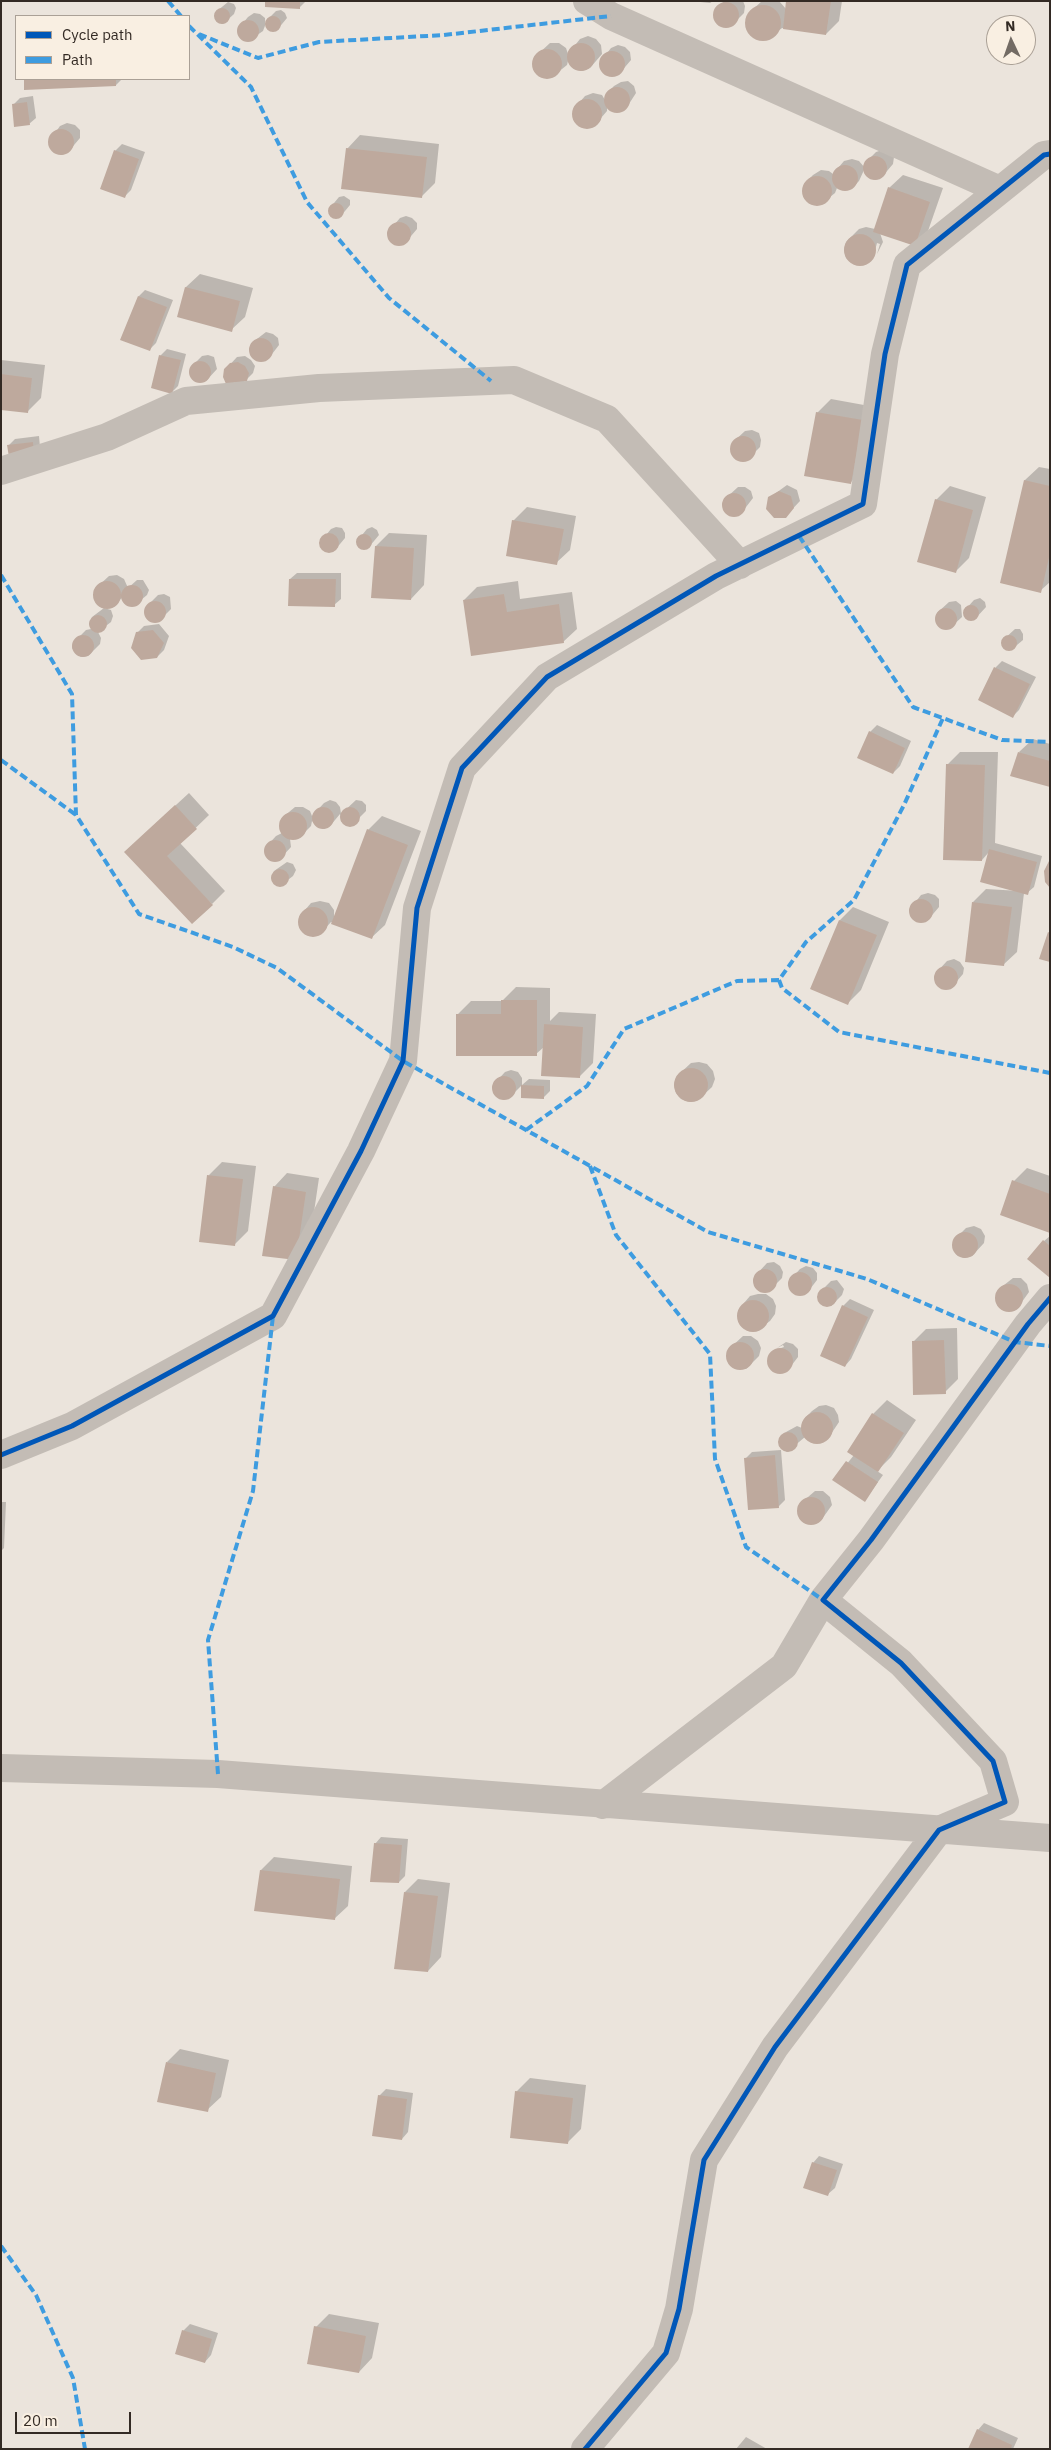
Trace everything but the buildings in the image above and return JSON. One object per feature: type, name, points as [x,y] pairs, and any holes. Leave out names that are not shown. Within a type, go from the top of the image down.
[{"type":"street","points":[[586,1],[620,20],[1000,190]]},
{"type":"street","points":[[1,1456],[72,1426],[273,1316],[361,1151],[403,1061],[417,908],[462,768],[547,677],[716,576],[863,504],[885,354],[907,265],[1044,155],[1050,154]]},
{"type":"street","points":[[1,471],[107,437],[186,400],[319,388],[514,380],[607,419],[740,565]]},
{"type":"street","points":[[602,1805],[784,1666],[823,1600],[871,1540],[1028,1324],[1050,1298]]},
{"type":"street","points":[[585,2449],[666,2352],[679,2309],[704,2160],[775,2047],[939,1830],[1005,1802],[993,1761],[902,1663],[823,1600]]},
{"type":"street","points":[[1,1768],[218,1774],[1050,1838]]},
{"type":"marked path","points":[[168,1],[180,15]]},
{"type":"marked path","points":[[199,34],[258,58],[319,42],[444,35],[611,16]]},
{"type":"marked path","points":[[190,27],[251,87],[307,202],[389,298],[491,381]]},
{"type":"marked path","points":[[799,536],[913,707],[1002,740],[1050,742]]},
{"type":"marked path","points":[[1,575],[72,694],[76,815],[139,914],[233,947],[277,968],[403,1061],[708,1232],[867,1279],[1015,1342],[1050,1346]]},
{"type":"marked path","points":[[526,1130],[587,1086],[624,1029],[737,981],[779,980],[806,942],[854,900],[904,805],[943,718]]},
{"type":"marked path","points":[[1,760],[76,815]]},
{"type":"marked path","points":[[779,980],[782,988],[839,1032],[1050,1073]]},
{"type":"marked path","points":[[590,1166],[616,1235],[710,1354],[715,1459],[746,1547],[823,1600]]},
{"type":"marked path","points":[[218,1774],[208,1640],[253,1491],[273,1316]]},
{"type":"marked path","points":[[1,2246],[36,2295],[73,2378],[85,2449]]},
{"type":"cycle path","points":[[1,1455],[72,1426],[273,1316],[361,1151],[403,1061],[417,908],[462,768],[547,677],[716,576],[863,504],[885,354],[907,265],[1044,155],[1050,154]]},
{"type":"cycle path","points":[[585,2449],[666,2353],[679,2309],[704,2160],[775,2047],[939,1830],[1005,1802],[993,1761],[901,1663],[823,1600],[871,1540],[1028,1324],[1050,1298]]}]
